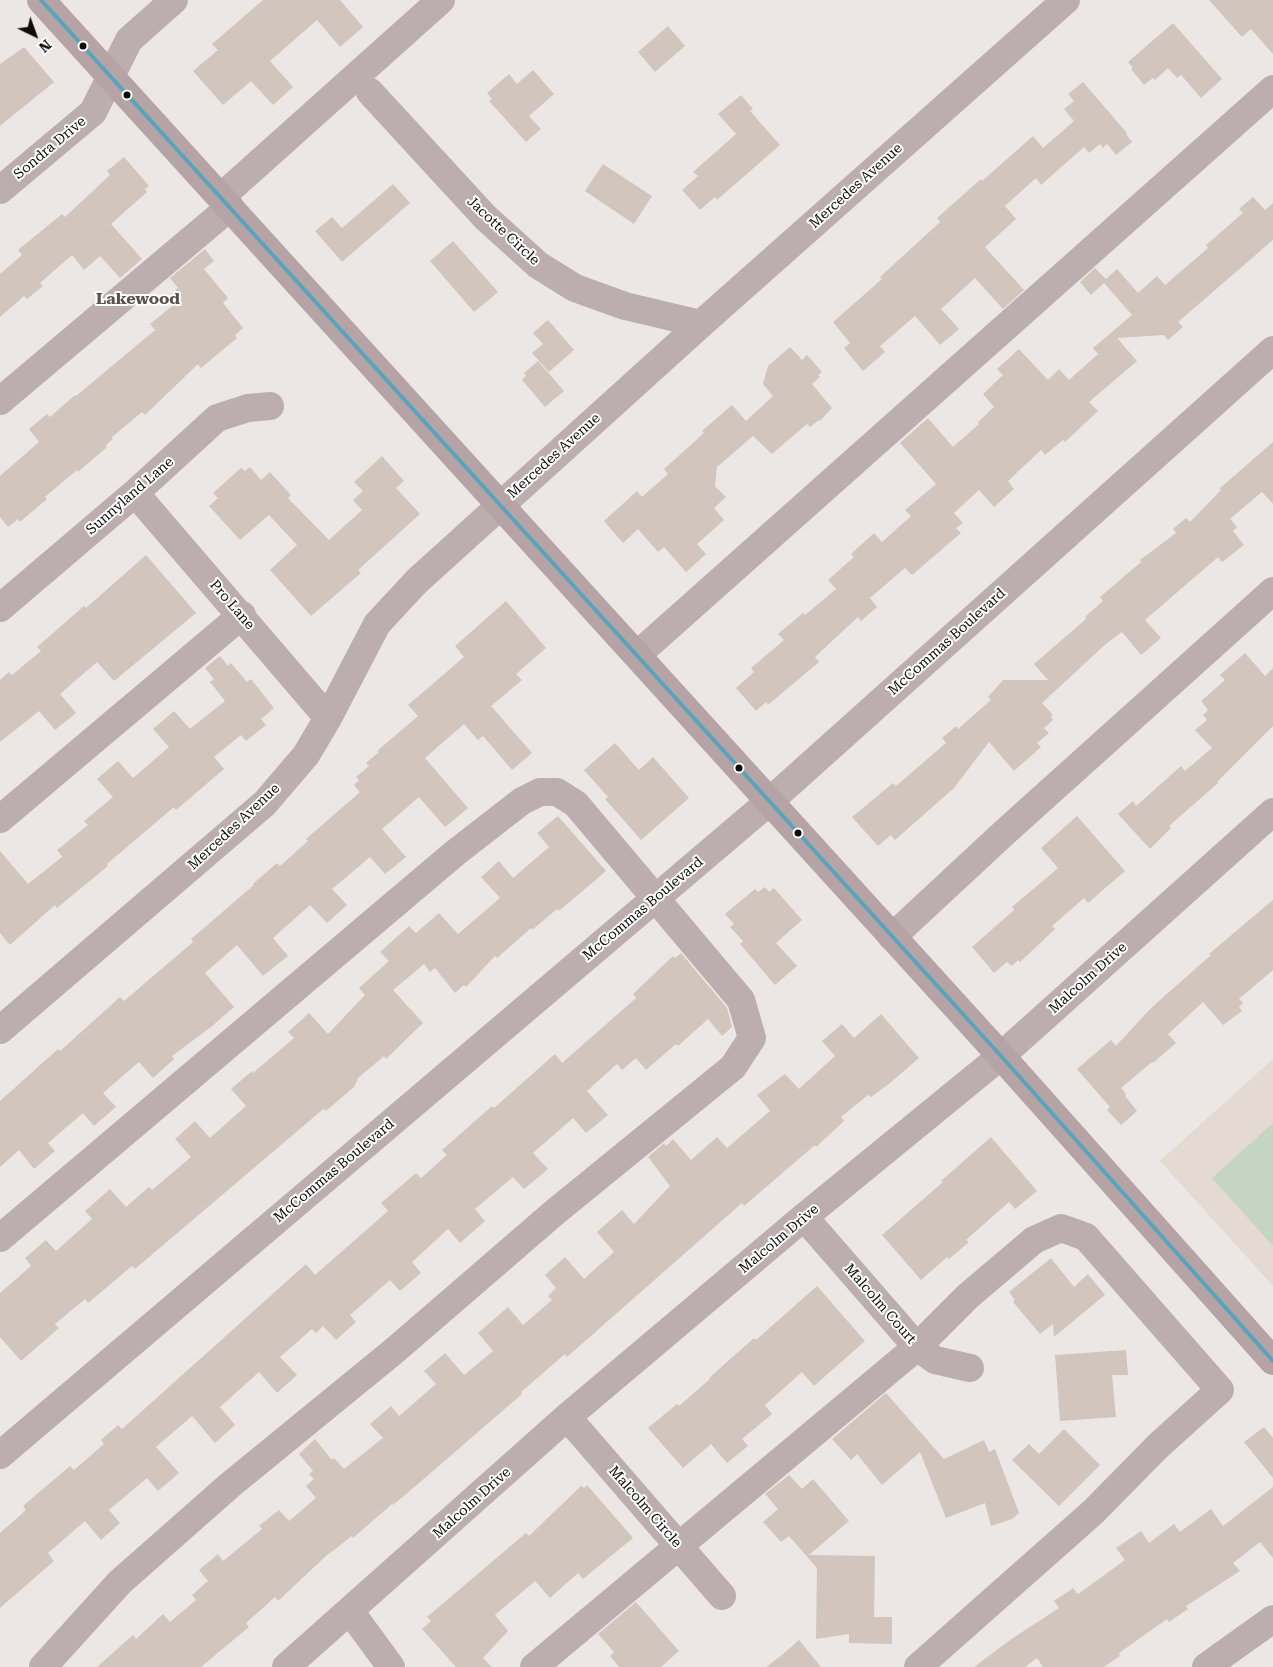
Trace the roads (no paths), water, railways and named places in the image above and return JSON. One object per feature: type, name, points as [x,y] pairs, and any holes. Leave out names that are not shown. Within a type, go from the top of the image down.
[{"type":"main road","points":[[41,0],[770,800],[1273,1361]]},
{"type":"street","name":"Sondra Drive","points":[[0,190],[93,112],[129,40],[174,0]]},
{"type":"street","points":[[0,401],[225,202],[441,0]]},
{"type":"street","name":"Mercedes Avenue","points":[[0,1030],[265,803],[306,755],[328,718],[377,624],[417,580],[701,324],[1066,0]]},
{"type":"street","points":[[637,655],[1273,89]]},
{"type":"street","name":"Jacotte Circle","points":[[370,92],[485,217],[538,265],[575,288],[617,303],[701,324]]},
{"type":"street","name":"McCommas Boulevard","points":[[0,1455],[770,800],[1273,350]]},
{"type":"street","name":"Sunnyland Lane","points":[[0,608],[135,493],[217,418],[248,408],[270,406]]},
{"type":"street","name":"Pro Lane","points":[[135,493],[242,615],[328,718]]},
{"type":"street","points":[[892,937],[1005,832],[1273,591]]},
{"type":"street","points":[[0,819],[242,615]]},
{"type":"street","points":[[0,1238],[455,853],[522,801],[540,792],[557,792],[576,804],[741,1000],[752,1038],[732,1067],[555,1212],[394,1351],[230,1485],[120,1582],[43,1667]]},
{"type":"street","name":"Malcolm Drive","points":[[286,1667],[567,1418],[804,1217],[1001,1056],[1273,812]]},
{"type":"street","name":"Malcolm Court","points":[[804,1217],[917,1347],[935,1360],[970,1368]]},
{"type":"street","points":[[534,1667],[917,1347],[968,1296],[1034,1240],[1061,1228],[1086,1237],[1220,1390],[1158,1446],[1093,1512],[918,1667]]},
{"type":"street","name":"Malcolm Circle","points":[[567,1418],[722,1596]]},
{"type":"street","points":[[350,1611],[392,1667]]},
{"type":"street","points":[[1206,1667],[1273,1618]]},
{"type":"district","name":"Lakewood","points":[[138,299]]}]
